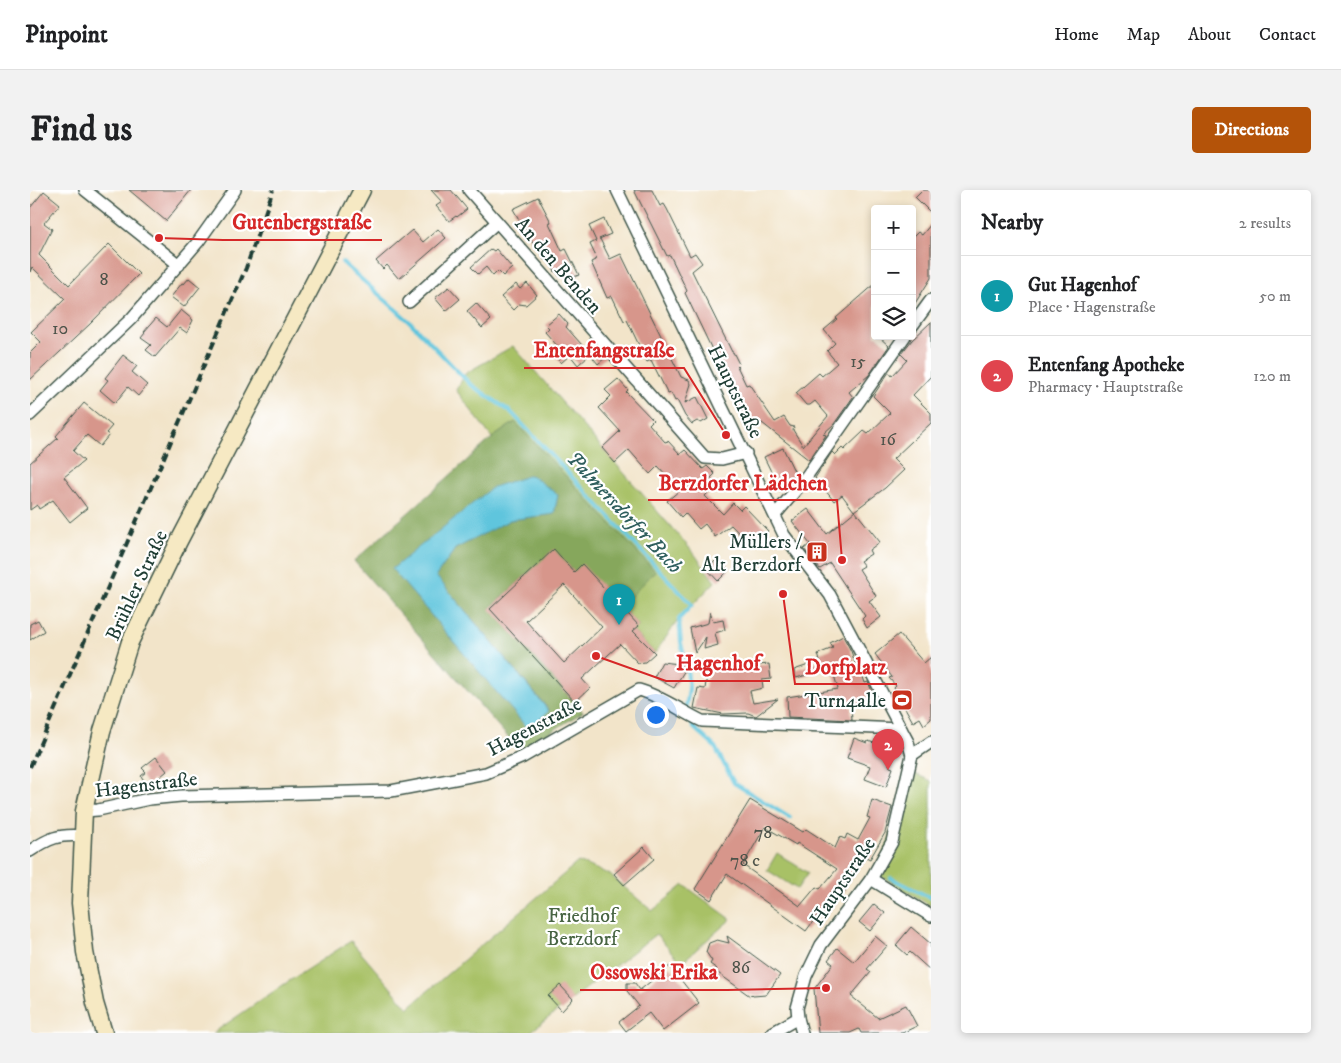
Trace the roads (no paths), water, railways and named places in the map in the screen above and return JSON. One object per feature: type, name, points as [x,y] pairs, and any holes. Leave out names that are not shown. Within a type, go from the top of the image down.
[{"type":"main road","name":"Brühler Straße","points":[[104,1033],[95,1003],[85,952],[80,903],[84,811],[102,731],[130,642],[197,507],[362,190]]},
{"type":"street","points":[[84,190],[179,265]]},
{"type":"street","points":[[30,415],[131,319],[179,265],[221,212],[234,190]]},
{"type":"street","name":"An den Benden","points":[[470,190],[705,458],[722,459],[746,453]]},
{"type":"street","name":"Hauptstraße","points":[[617,190],[746,453],[784,535],[830,595],[908,742],[912,755],[892,842],[871,879],[822,945],[806,976],[797,1008],[802,1033]]},
{"type":"street","name":"An den Benden","points":[[409,302],[497,222]]},
{"type":"street","points":[[916,321],[931,300]]},
{"type":"street","points":[[775,515],[801,484],[902,340]]},
{"type":"street","name":"Hagenstraße","points":[[84,811],[98,810],[149,799],[181,796],[391,791],[486,773],[523,757],[639,690],[662,699],[702,721],[901,729]]},
{"type":"street","points":[[912,755],[931,742]]},
{"type":"street","points":[[30,851],[46,840],[64,834],[82,836]]},
{"type":"street","points":[[871,879],[931,916]]},
{"type":"street","points":[[772,1033],[798,1018]]},
{"type":"water","points":[[531,475],[558,495],[554,514],[510,520],[455,549],[436,576],[549,711],[528,729],[392,569],[493,487]]},
{"type":"waterway","name":"Palmersdorfer Bach","points":[[342,262],[410,322],[470,384],[511,412],[692,605],[679,619],[689,689],[687,710]]},
{"type":"waterway","name":"Palmersdorfer Bach","points":[[690,718],[693,727],[715,747],[734,783],[790,818]]},
{"type":"waterway","name":"Palmersdorfer Bach","points":[[891,878],[931,898]]},
{"type":"railway","points":[[30,767],[246,268],[273,190]]},
{"type":"place","name":"Gutenbergstraße","points":[[159,238]]},
{"type":"place","name":"Entenfangstraße","points":[[726,435]]},
{"type":"place","name":"Müllers / Alt Berzdorf","points":[[817,552]]},
{"type":"place","name":"Berzdorfer Lädchen","points":[[842,560]]},
{"type":"place","name":"Dorfplatz","points":[[783,594]]},
{"type":"place","name":"Gut Hagenhof","points":[[619,625]]},
{"type":"place","name":"Hagenhof","points":[[596,656]]},
{"type":"place","name":"Turn4alle","points":[[902,700]]},
{"type":"place","name":"Entenfang Apotheke","points":[[888,770]]},
{"type":"place","name":"Ossowski Erika","points":[[826,988]]},
{"type":"park label","name":"Friedhof Berzdorf","points":[[582,926]]}]
